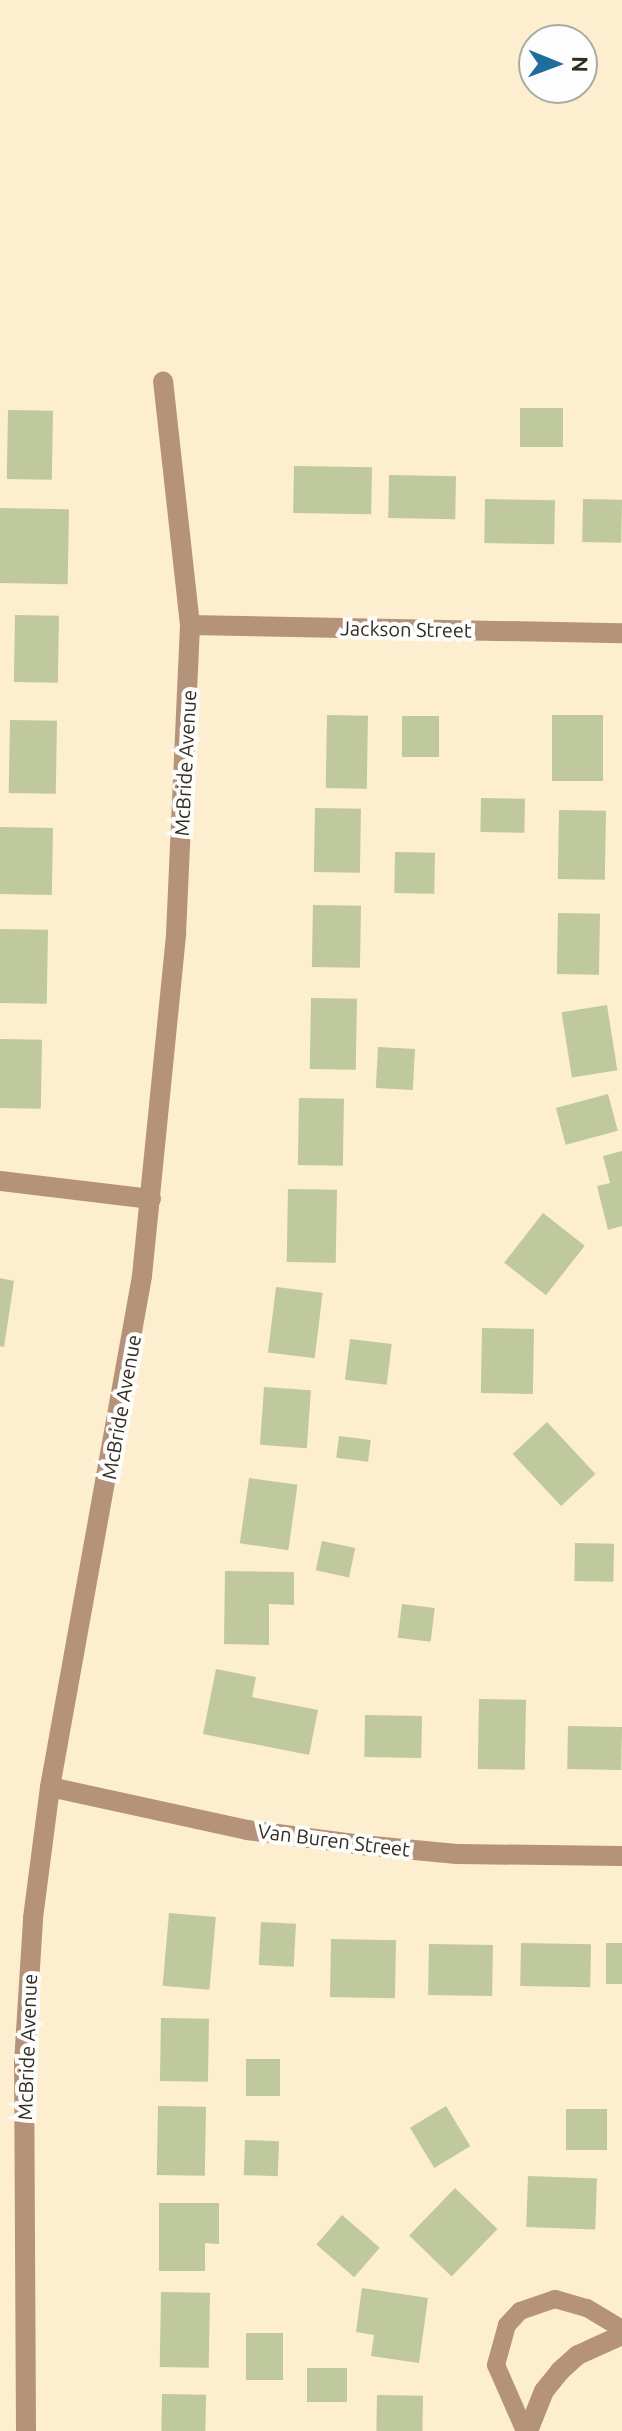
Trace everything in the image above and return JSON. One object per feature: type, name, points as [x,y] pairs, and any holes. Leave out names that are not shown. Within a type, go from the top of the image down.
[{"type":"street","name":"McBride Avenue","points":[[26,2431],[24,2063],[33,1918],[50,1787],[116,1443],[151,1199],[176,934],[190,625],[163,381]]},
{"type":"street","name":"Jackson Street","points":[[190,625],[622,633]]},
{"type":"street","points":[[0,1181],[151,1199]]},
{"type":"street","name":"Van Buren Street","points":[[50,1787],[247,1830],[362,1845],[457,1854],[622,1856]]},
{"type":"street","points":[[526,2431],[544,2391],[560,2371],[578,2355],[622,2335]]},
{"type":"lane","points":[[526,2431],[496,2365],[507,2325],[520,2311],[555,2299],[587,2308],[622,2329]]},
{"type":"building","points":[[520,408],[563,408],[563,447],[520,447]]},
{"type":"building","points":[[8,410],[53,411],[52,480],[7,479]]},
{"type":"building","points":[[294,466],[372,467],[371,514],[293,513]]},
{"type":"building","points":[[389,475],[456,476],[455,519],[388,518]]},
{"type":"building","points":[[485,499],[555,500],[554,544],[484,543]]},
{"type":"building","points":[[583,499],[622,500],[621,543],[582,542]]},
{"type":"building","points":[[0,508],[69,509],[68,584],[0,583]]},
{"type":"building","points":[[15,615],[59,616],[58,683],[14,682]]},
{"type":"building","points":[[327,715],[368,716],[367,789],[326,788]]},
{"type":"building","points":[[552,715],[603,715],[603,781],[552,781]]},
{"type":"building","points":[[402,716],[439,716],[439,757],[402,757]]},
{"type":"building","points":[[10,720],[57,721],[56,794],[9,793]]},
{"type":"building","points":[[481,798],[525,799],[524,833],[480,832]]},
{"type":"building","points":[[315,808],[361,809],[360,873],[314,872]]},
{"type":"building","points":[[559,810],[606,811],[605,880],[558,879]]},
{"type":"building","points":[[0,827],[53,828],[52,895],[0,894]]},
{"type":"building","points":[[395,852],[435,853],[434,894],[394,893]]},
{"type":"building","points":[[313,905],[361,906],[360,968],[312,967]]},
{"type":"building","points":[[558,913],[600,914],[599,975],[557,974]]},
{"type":"building","points":[[0,929],[48,930],[47,1004],[0,1003]]},
{"type":"building","points":[[311,998],[357,999],[356,1070],[310,1069]]},
{"type":"building","points":[[607,1005],[617,1070],[572,1077],[562,1012]]},
{"type":"building","points":[[0,1039],[42,1040],[41,1109],[0,1108]]},
{"type":"building","points":[[378,1047],[415,1049],[413,1090],[376,1088]]},
{"type":"building","points":[[608,1094],[618,1131],[566,1145],[556,1108]]},
{"type":"building","points":[[299,1098],[344,1099],[343,1166],[298,1165]]},
{"type":"building","points":[[622,1151],[622,1226],[608,1230],[597,1186],[610,1183],[603,1156]]},
{"type":"building","points":[[288,1189],[337,1190],[336,1263],[287,1262]]},
{"type":"building","points":[[543,1213],[585,1246],[546,1295],[504,1263]]},
{"type":"building","points":[[0,1278],[14,1281],[4,1347],[0,1346]]},
{"type":"building","points":[[276,1287],[323,1293],[315,1358],[268,1353]]},
{"type":"building","points":[[482,1328],[534,1329],[533,1394],[481,1393]]},
{"type":"building","points":[[350,1339],[392,1344],[387,1385],[345,1380]]},
{"type":"building","points":[[264,1387],[311,1390],[307,1448],[260,1445]]},
{"type":"building","points":[[547,1422],[595,1474],[561,1506],[513,1454]]},
{"type":"building","points":[[339,1436],[371,1440],[368,1462],[336,1458]]},
{"type":"building","points":[[249,1478],[298,1485],[288,1550],[240,1543]]},
{"type":"building","points":[[322,1541],[355,1548],[349,1577],[316,1570]]},
{"type":"building","points":[[575,1543],[614,1544],[613,1582],[574,1581]]},
{"type":"building","points":[[225,1571],[294,1572],[294,1605],[269,1604],[269,1645],[224,1644]]},
{"type":"building","points":[[402,1604],[435,1608],[431,1642],[398,1638]]},
{"type":"building","points":[[216,1669],[256,1677],[252,1697],[318,1710],[309,1755],[203,1734]]},
{"type":"building","points":[[479,1699],[526,1700],[525,1770],[478,1769]]},
{"type":"building","points":[[365,1715],[422,1716],[421,1758],[364,1757]]},
{"type":"building","points":[[568,1726],[622,1727],[621,1770],[567,1769]]},
{"type":"building","points":[[169,1913],[216,1917],[209,1990],[163,1986]]},
{"type":"building","points":[[261,1922],[296,1924],[294,1967],[259,1965]]},
{"type":"building","points":[[331,1939],[396,1940],[395,1998],[330,1997]]},
{"type":"building","points":[[521,1943],[591,1944],[590,1987],[520,1986]]},
{"type":"building","points":[[606,1943],[622,1943],[622,1984],[606,1984]]},
{"type":"building","points":[[429,1944],[493,1945],[492,1996],[428,1995]]},
{"type":"building","points":[[161,2018],[209,2019],[208,2082],[160,2081]]},
{"type":"building","points":[[246,2059],[280,2059],[280,2096],[246,2096]]},
{"type":"building","points":[[158,2106],[206,2107],[205,2176],[157,2175]]},
{"type":"building","points":[[446,2106],[470,2146],[434,2168],[410,2128]]},
{"type":"building","points":[[566,2109],[607,2109],[607,2150],[566,2150]]},
{"type":"building","points":[[245,2140],[279,2141],[278,2176],[244,2175]]},
{"type":"building","points":[[528,2176],[597,2178],[595,2229],[526,2227]]},
{"type":"building","points":[[455,2188],[497,2229],[452,2276],[409,2235]]},
{"type":"building","points":[[159,2203],[219,2203],[219,2244],[205,2243],[205,2271],[159,2271]]},
{"type":"building","points":[[342,2215],[380,2248],[354,2277],[316,2244]]},
{"type":"building","points":[[362,2288],[428,2298],[419,2363],[371,2356],[374,2335],[356,2332]]},
{"type":"building","points":[[161,2292],[210,2293],[209,2368],[160,2367]]},
{"type":"building","points":[[246,2333],[283,2333],[283,2380],[246,2380]]},
{"type":"building","points":[[307,2368],[347,2368],[347,2402],[307,2402]]},
{"type":"building","points":[[162,2394],[206,2395],[205,2431],[161,2431]]},
{"type":"building","points":[[377,2395],[423,2396],[422,2431],[376,2431]]}]
